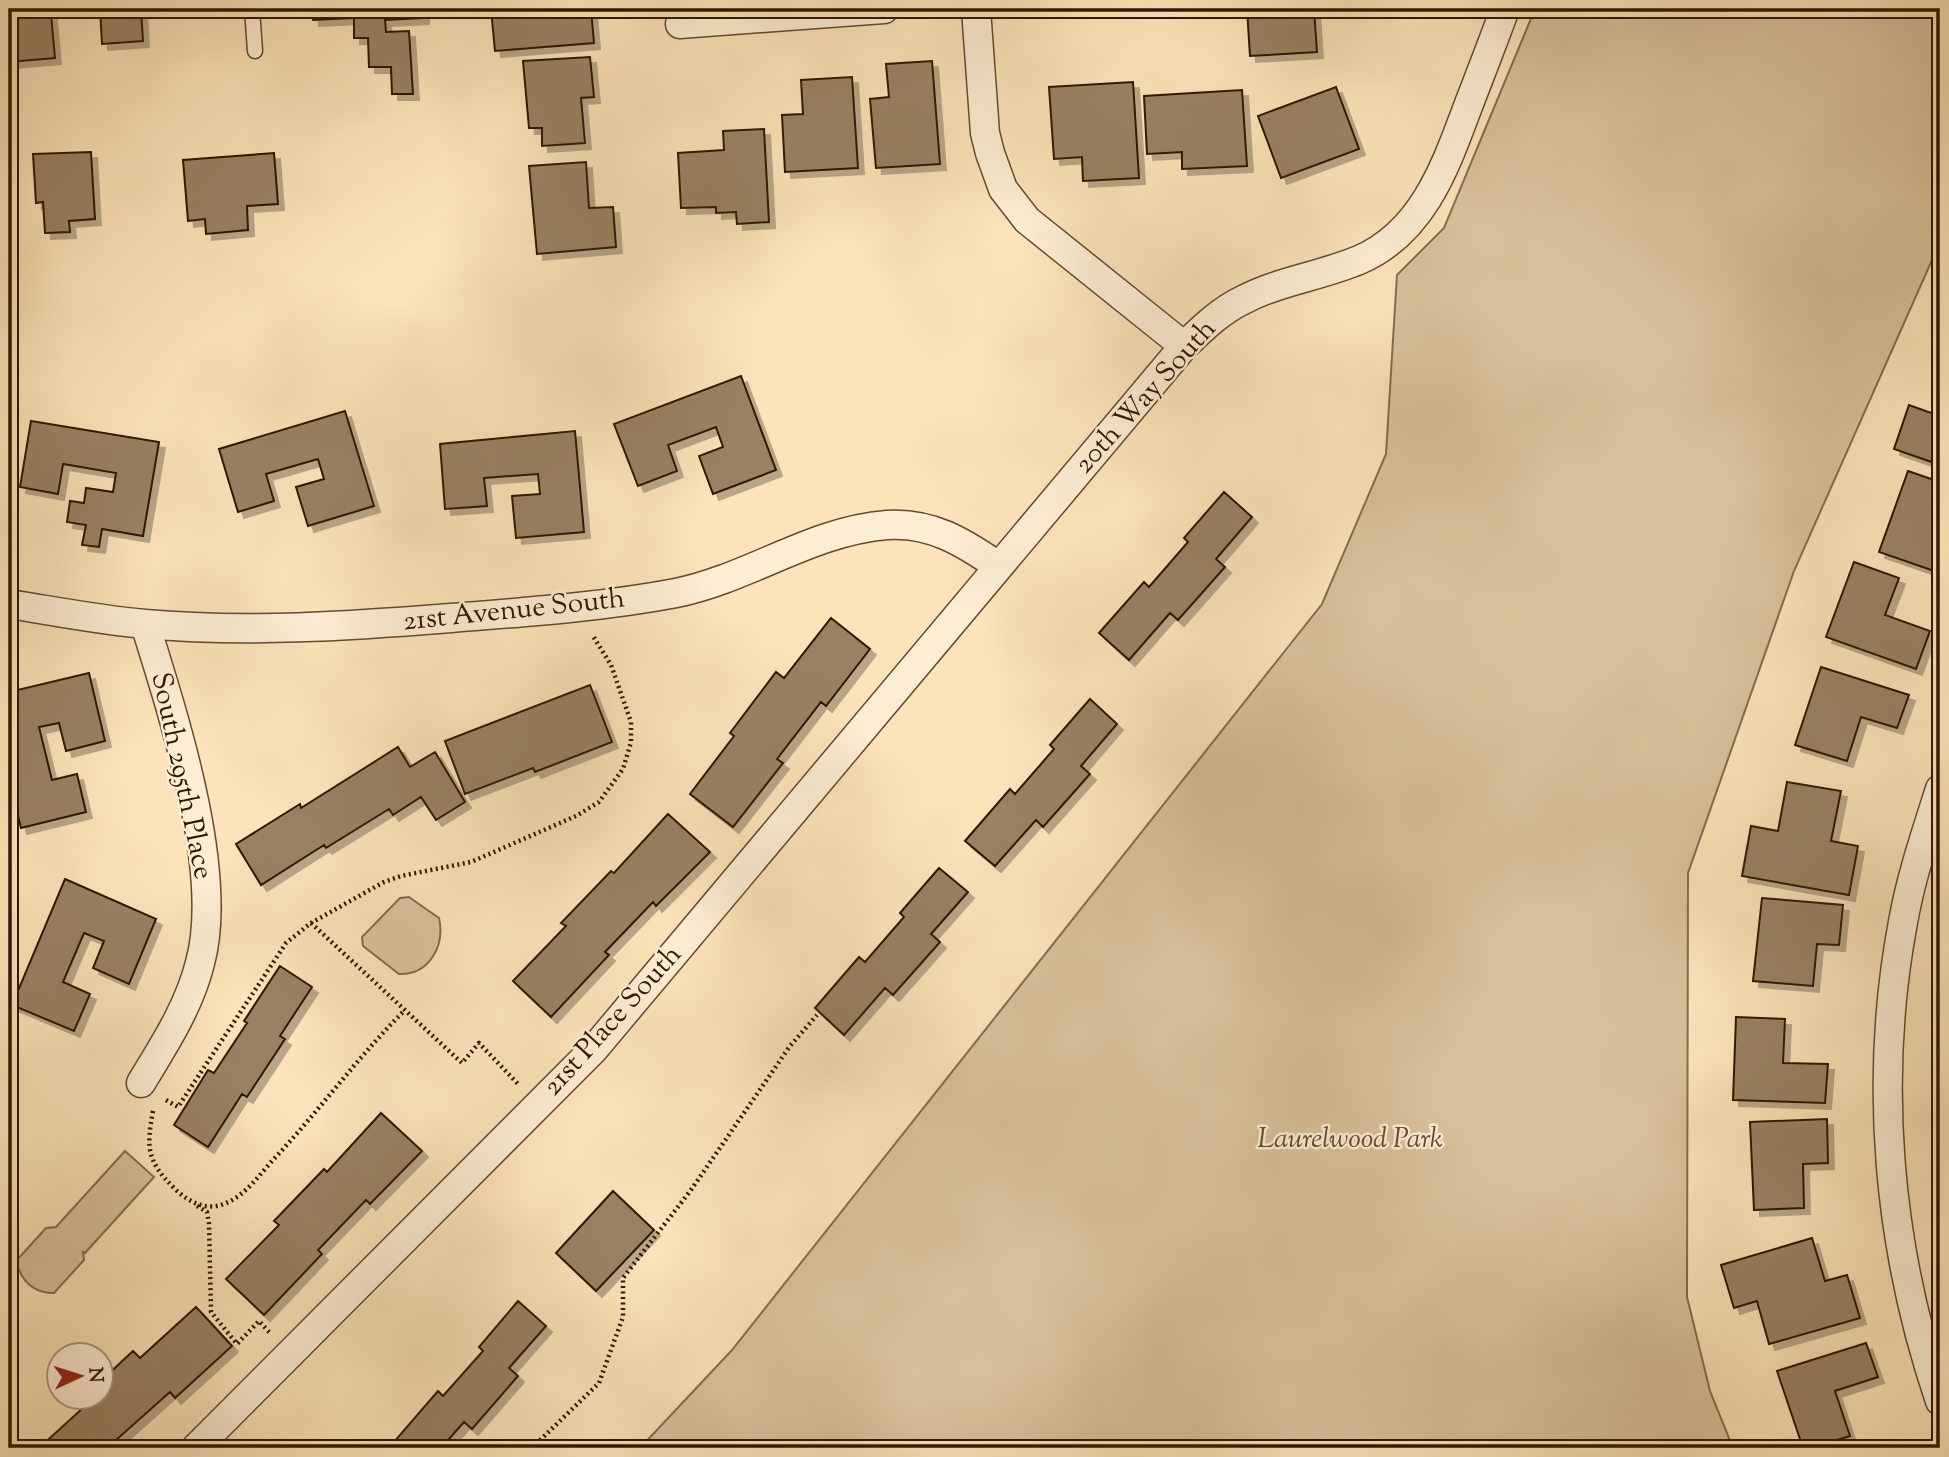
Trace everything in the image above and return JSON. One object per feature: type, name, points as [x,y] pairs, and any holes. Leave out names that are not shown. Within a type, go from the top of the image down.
[{"type":"street","points":[[680,24],[884,9]]},
{"type":"street","points":[[976,9],[985,133],[1003,189],[1027,220],[1184,346]]},
{"type":"street","name":"20th Way South","points":[[998,566],[1184,346],[1215,318],[1242,300],[1362,259],[1388,244],[1409,225],[1422,209],[1449,156],[1505,9]]},
{"type":"street","name":"21st Avenue South","points":[[9,604],[145,624],[237,627],[354,626],[502,614],[645,598],[726,580],[824,537],[855,529],[889,525],[928,528],[964,542],[998,566]]},
{"type":"street","name":"21st Place South","points":[[196,1448],[594,1049],[998,566]]},
{"type":"street","name":"South 295th Place","points":[[145,624],[190,791],[204,867],[207,916],[200,963],[193,987],[151,1094]]},
{"type":"street","points":[[1940,789],[1916,866],[1903,922],[1894,990],[1888,1075],[1889,1153],[1903,1261],[1922,1346],[1940,1401]]},
{"type":"lane","points":[[252,9],[255,51]]},
{"type":"path","points":[[289,1355],[259,1321],[237,1344],[211,1312],[207,1212],[191,1202],[157,1171],[150,1155],[148,1136],[151,1094],[178,1107],[286,943],[311,923],[384,882],[471,862],[576,816],[599,802],[623,769],[631,742],[631,722],[611,665],[588,628]]},
{"type":"path","points":[[311,923],[461,1063],[479,1043],[537,1104]]},
{"type":"path","points":[[191,1202],[209,1207],[217,1206],[226,1204],[243,1192],[302,1130],[370,1045],[404,1011]]},
{"type":"path","points":[[532,1448],[599,1383],[623,1317],[623,1278],[691,1191],[790,1046],[817,1015]]},
{"type":"green space","name":"Laurelwood Park","points":[[1535,9],[1940,9],[1940,242],[1794,571],[1688,873],[1687,1297],[1710,1391],[1733,1448],[640,1448],[732,1350],[1322,604],[1386,454],[1397,275],[1444,228]]},
{"type":"green space","points":[[409,897],[439,918],[440,938],[427,964],[410,973],[399,974],[363,946],[362,937],[400,898]]},
{"type":"green space","points":[[125,1151],[154,1177],[85,1253],[83,1252],[84,1260],[54,1293],[34,1288],[21,1274],[16,1261],[46,1228],[56,1227]]},
{"type":"building","points":[[100,9],[141,9],[143,41],[102,44]]},
{"type":"building","points":[[312,9],[423,9],[423,18],[385,20],[386,32],[409,31],[413,94],[392,94],[391,67],[369,67],[368,38],[354,38],[354,18],[313,20]]},
{"type":"building","points":[[491,9],[591,9],[594,43],[495,51]]},
{"type":"building","points":[[1247,9],[1314,9],[1317,52],[1250,56]]},
{"type":"building","points":[[51,14],[55,58],[9,62],[9,17]]},
{"type":"building","points":[[590,57],[594,97],[581,98],[585,143],[542,146],[542,128],[529,128],[523,61]]},
{"type":"building","points":[[932,61],[940,164],[876,168],[870,99],[889,97],[886,64]]},
{"type":"building","points":[[852,77],[858,168],[785,172],[782,115],[803,114],[801,80]]},
{"type":"building","points":[[1133,82],[1139,178],[1083,181],[1082,157],[1054,159],[1049,87]]},
{"type":"building","points":[[1336,87],[1359,149],[1281,178],[1258,116]]},
{"type":"building","points":[[1242,90],[1247,166],[1182,169],[1182,152],[1147,154],[1144,96]]},
{"type":"building","points":[[764,129],[769,222],[737,224],[736,212],[716,213],[716,207],[681,208],[678,153],[724,150],[723,131]]},
{"type":"building","points":[[91,152],[95,219],[69,221],[70,232],[45,233],[43,202],[36,203],[33,154]]},
{"type":"building","points":[[274,153],[278,204],[247,206],[248,230],[206,234],[205,219],[188,221],[183,160]]},
{"type":"building","points":[[586,162],[589,208],[613,207],[616,247],[537,254],[529,166]]},
{"type":"building","points":[[741,376],[776,470],[713,494],[699,456],[723,447],[716,427],[668,445],[677,471],[638,486],[614,424]]},
{"type":"building","points":[[1940,395],[1940,465],[1894,449],[1909,405],[1934,414]]},
{"type":"building","points":[[345,411],[374,506],[308,526],[296,487],[324,479],[318,459],[266,474],[274,501],[238,512],[219,449]]},
{"type":"building","points":[[31,421],[159,442],[143,536],[102,529],[99,547],[82,545],[86,525],[67,522],[70,501],[84,503],[86,488],[113,492],[116,473],[63,464],[58,494],[20,487]]},
{"type":"building","points":[[575,431],[584,532],[516,538],[512,496],[540,494],[538,474],[484,478],[487,506],[445,509],[440,444]]},
{"type":"building","points":[[1908,471],[1940,482],[1940,563],[1937,572],[1879,552]]},
{"type":"building","points":[[1224,492],[1252,517],[1216,559],[1225,567],[1178,620],[1170,613],[1129,660],[1099,633],[1144,582],[1149,587],[1188,542],[1184,538]]},
{"type":"building","points":[[1854,562],[1899,578],[1885,615],[1930,631],[1916,669],[1826,637]]},
{"type":"building","points":[[831,618],[870,649],[826,706],[821,702],[777,759],[783,763],[733,827],[690,794],[734,736],[730,733],[776,672],[784,678]]},
{"type":"building","points":[[1821,667],[1909,695],[1897,728],[1861,717],[1847,761],[1795,745]]},
{"type":"building","points":[[89,673],[105,741],[66,751],[59,723],[39,727],[52,780],[77,774],[86,812],[21,828],[9,778],[9,692]]},
{"type":"building","points":[[590,685],[612,742],[535,772],[533,768],[465,794],[445,741]]},
{"type":"building","points":[[1090,699],[1117,724],[1081,766],[1090,774],[1043,827],[1036,820],[995,866],[965,841],[1010,789],[1015,794],[1054,749],[1050,745]]},
{"type":"building","points":[[398,747],[410,767],[435,752],[465,802],[436,820],[421,797],[393,815],[389,809],[326,848],[324,845],[261,885],[236,844],[300,804],[301,808]]},
{"type":"building","points":[[1787,782],[1841,791],[1831,841],[1858,846],[1849,895],[1742,876],[1751,826],[1778,831]]},
{"type":"building","points":[[668,814],[710,852],[656,906],[653,902],[605,952],[609,955],[551,1017],[513,981],[566,926],[561,923],[611,871],[614,873]]},
{"type":"building","points":[[939,868],[968,892],[931,934],[940,942],[893,995],[885,988],[844,1035],[815,1008],[859,957],[865,962],[904,917],[900,913]]},
{"type":"building","points":[[65,879],[156,919],[129,984],[93,968],[104,941],[84,933],[63,982],[90,994],[74,1031],[12,1005]]},
{"type":"building","points":[[1762,898],[1843,905],[1839,945],[1817,944],[1813,986],[1753,981]]},
{"type":"building","points":[[280,966],[312,987],[280,1036],[285,1039],[247,1097],[242,1094],[208,1147],[174,1125],[208,1070],[214,1073]]},
{"type":"building","points":[[1736,1017],[1785,1019],[1783,1063],[1828,1064],[1825,1103],[1733,1100]]},
{"type":"building","points":[[381,1113],[422,1151],[370,1204],[366,1200],[318,1250],[322,1254],[264,1315],[226,1279],[279,1225],[274,1221],[324,1169],[327,1172]]},
{"type":"building","points":[[1827,1119],[1828,1163],[1803,1164],[1804,1208],[1754,1210],[1750,1122]]},
{"type":"building","points":[[613,1191],[654,1230],[596,1291],[556,1253]]},
{"type":"building","points":[[1812,1238],[1825,1281],[1847,1275],[1860,1318],[1769,1344],[1757,1301],[1734,1308],[1721,1265]]},
{"type":"building","points":[[518,1301],[546,1326],[509,1368],[518,1376],[472,1429],[464,1422],[441,1448],[400,1448],[393,1443],[438,1391],[443,1396],[483,1351],[479,1347]]},
{"type":"building","points":[[196,1307],[232,1346],[175,1398],[170,1392],[116,1440],[123,1447],[39,1448],[79,1412],[116,1412],[116,1367],[133,1351],[140,1358]]},
{"type":"building","points":[[1866,1343],[1878,1377],[1835,1391],[1850,1436],[1803,1448],[1777,1371]]}]
